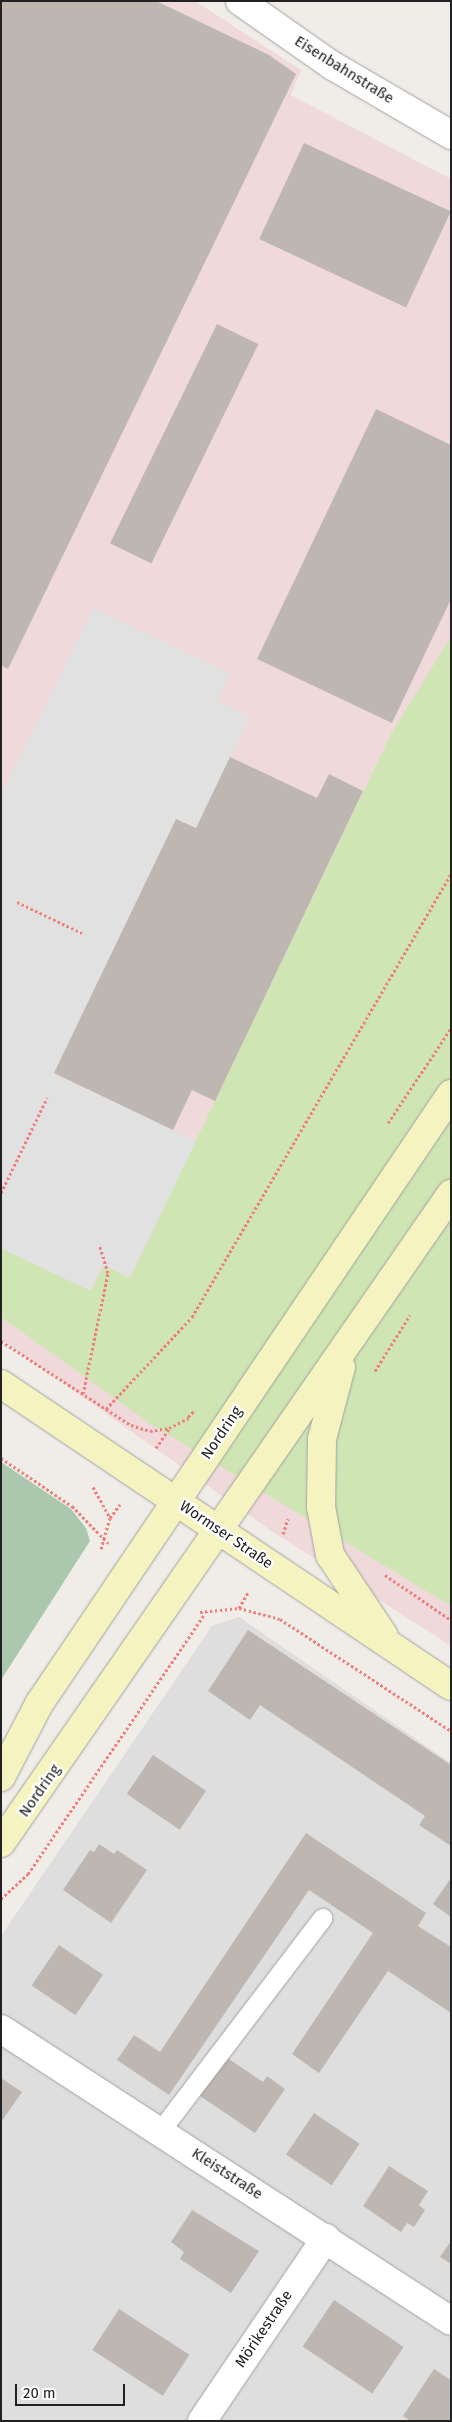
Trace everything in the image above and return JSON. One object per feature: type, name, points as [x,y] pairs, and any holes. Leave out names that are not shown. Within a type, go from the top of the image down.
[{"type":"main road","name":"Nordring","points":[[1,1777],[38,1704],[451,1094]]},
{"type":"main road","name":"Nordring","points":[[1,1843],[451,1194]]},
{"type":"main road","points":[[350,1342],[331,1397],[322,1439],[321,1507],[330,1555],[391,1646]]},
{"type":"main road","name":"Wormser Straße","points":[[1,1384],[451,1686]]},
{"type":"street","name":"Eisenbahnstraße","points":[[240,1],[332,66],[451,135]]},
{"type":"street","name":"Kleiststraße","points":[[1,2029],[326,2238],[451,2321]]},
{"type":"street","name":"Mörikestraße","points":[[202,2421],[326,2238]]},
{"type":"lane","points":[[160,2131],[322,1918]]},
{"type":"path","points":[[106,1408],[192,1318],[451,874]]},
{"type":"path","points":[[18,902],[82,933]]},
{"type":"path","points":[[1,1193],[47,1098]]},
{"type":"path","points":[[83,1394],[108,1273],[100,1246]]},
{"type":"path","points":[[374,1373],[415,1308]]},
{"type":"path","points":[[1,1341],[131,1425],[150,1431],[169,1428]]},
{"type":"path","points":[[1,1458],[72,1506],[105,1539]]},
{"type":"path","points":[[379,1569],[451,1620]]},
{"type":"path","points":[[239,1608],[280,1620],[451,1731]]},
{"type":"path","points":[[1,1899],[28,1874],[204,1615]]},
{"type":"shaded area","points":[[1,1],[195,1],[301,70],[291,95],[451,179],[451,1646],[270,1530],[1,1339]]},
{"type":"shaded area","points":[[93,608],[231,674],[217,701],[250,717],[196,828],[176,819],[54,1073],[196,1141],[130,1278],[104,1265],[91,1291],[1,1248],[1,796]]},
{"type":"shaded area","points":[[239,1617],[451,1763],[451,2421],[1,2421],[1,1936],[212,1626]]},
{"type":"green space","points":[[451,637],[451,1606],[149,1423],[1,1317],[1,1248],[91,1291],[104,1265],[130,1278],[392,732]]},
{"type":"green space","points":[[1,1462],[71,1509],[86,1528],[90,1541],[1,1680]]},
{"type":"building","points":[[1,1],[156,1],[269,55],[296,74],[8,669],[1,665]]},
{"type":"building","points":[[304,143],[451,211],[406,308],[259,239]]},
{"type":"building","points":[[217,324],[258,344],[151,563],[110,543]]},
{"type":"building","points":[[376,409],[451,445],[451,599],[392,723],[257,659]]},
{"type":"building","points":[[230,757],[317,798],[329,774],[363,791],[215,1101],[192,1090],[173,1130],[54,1073],[176,819],[196,828]]},
{"type":"building","points":[[248,1630],[451,1765],[451,1846],[419,1825],[425,1816],[260,1705],[250,1720],[208,1691]]},
{"type":"building","points":[[153,1755],[206,1791],[180,1830],[127,1794]]},
{"type":"building","points":[[306,1833],[426,1913],[418,1926],[451,1947],[451,2013],[388,1971],[319,2073],[292,2054],[373,1933],[309,1890],[169,2095],[117,2060],[134,2035],[160,2052]]},
{"type":"building","points":[[99,1844],[114,1854],[117,1850],[147,1870],[111,1923],[63,1890],[90,1850],[94,1852]]},
{"type":"building","points":[[451,1878],[451,1917],[433,1904]]},
{"type":"building","points":[[59,1945],[103,1975],[76,2015],[32,1986]]},
{"type":"building","points":[[226,2057],[263,2082],[267,2076],[285,2089],[255,2133],[200,2096]]},
{"type":"building","points":[[1,2078],[22,2092],[1,2122]]},
{"type":"building","points":[[314,2113],[360,2144],[332,2185],[286,2154]]},
{"type":"building","points":[[389,2166],[428,2191],[419,2205],[425,2210],[414,2227],[407,2223],[401,2232],[363,2206]]},
{"type":"building","points":[[192,2210],[259,2251],[231,2293],[180,2259],[184,2252],[171,2242]]},
{"type":"building","points":[[451,2241],[451,2264],[440,2257]]},
{"type":"building","points":[[334,2300],[404,2347],[372,2393],[303,2346]]},
{"type":"building","points":[[119,2309],[189,2355],[163,2396],[92,2350]]},
{"type":"building","points":[[434,2369],[451,2380],[451,2421],[411,2421],[403,2416]]}]
